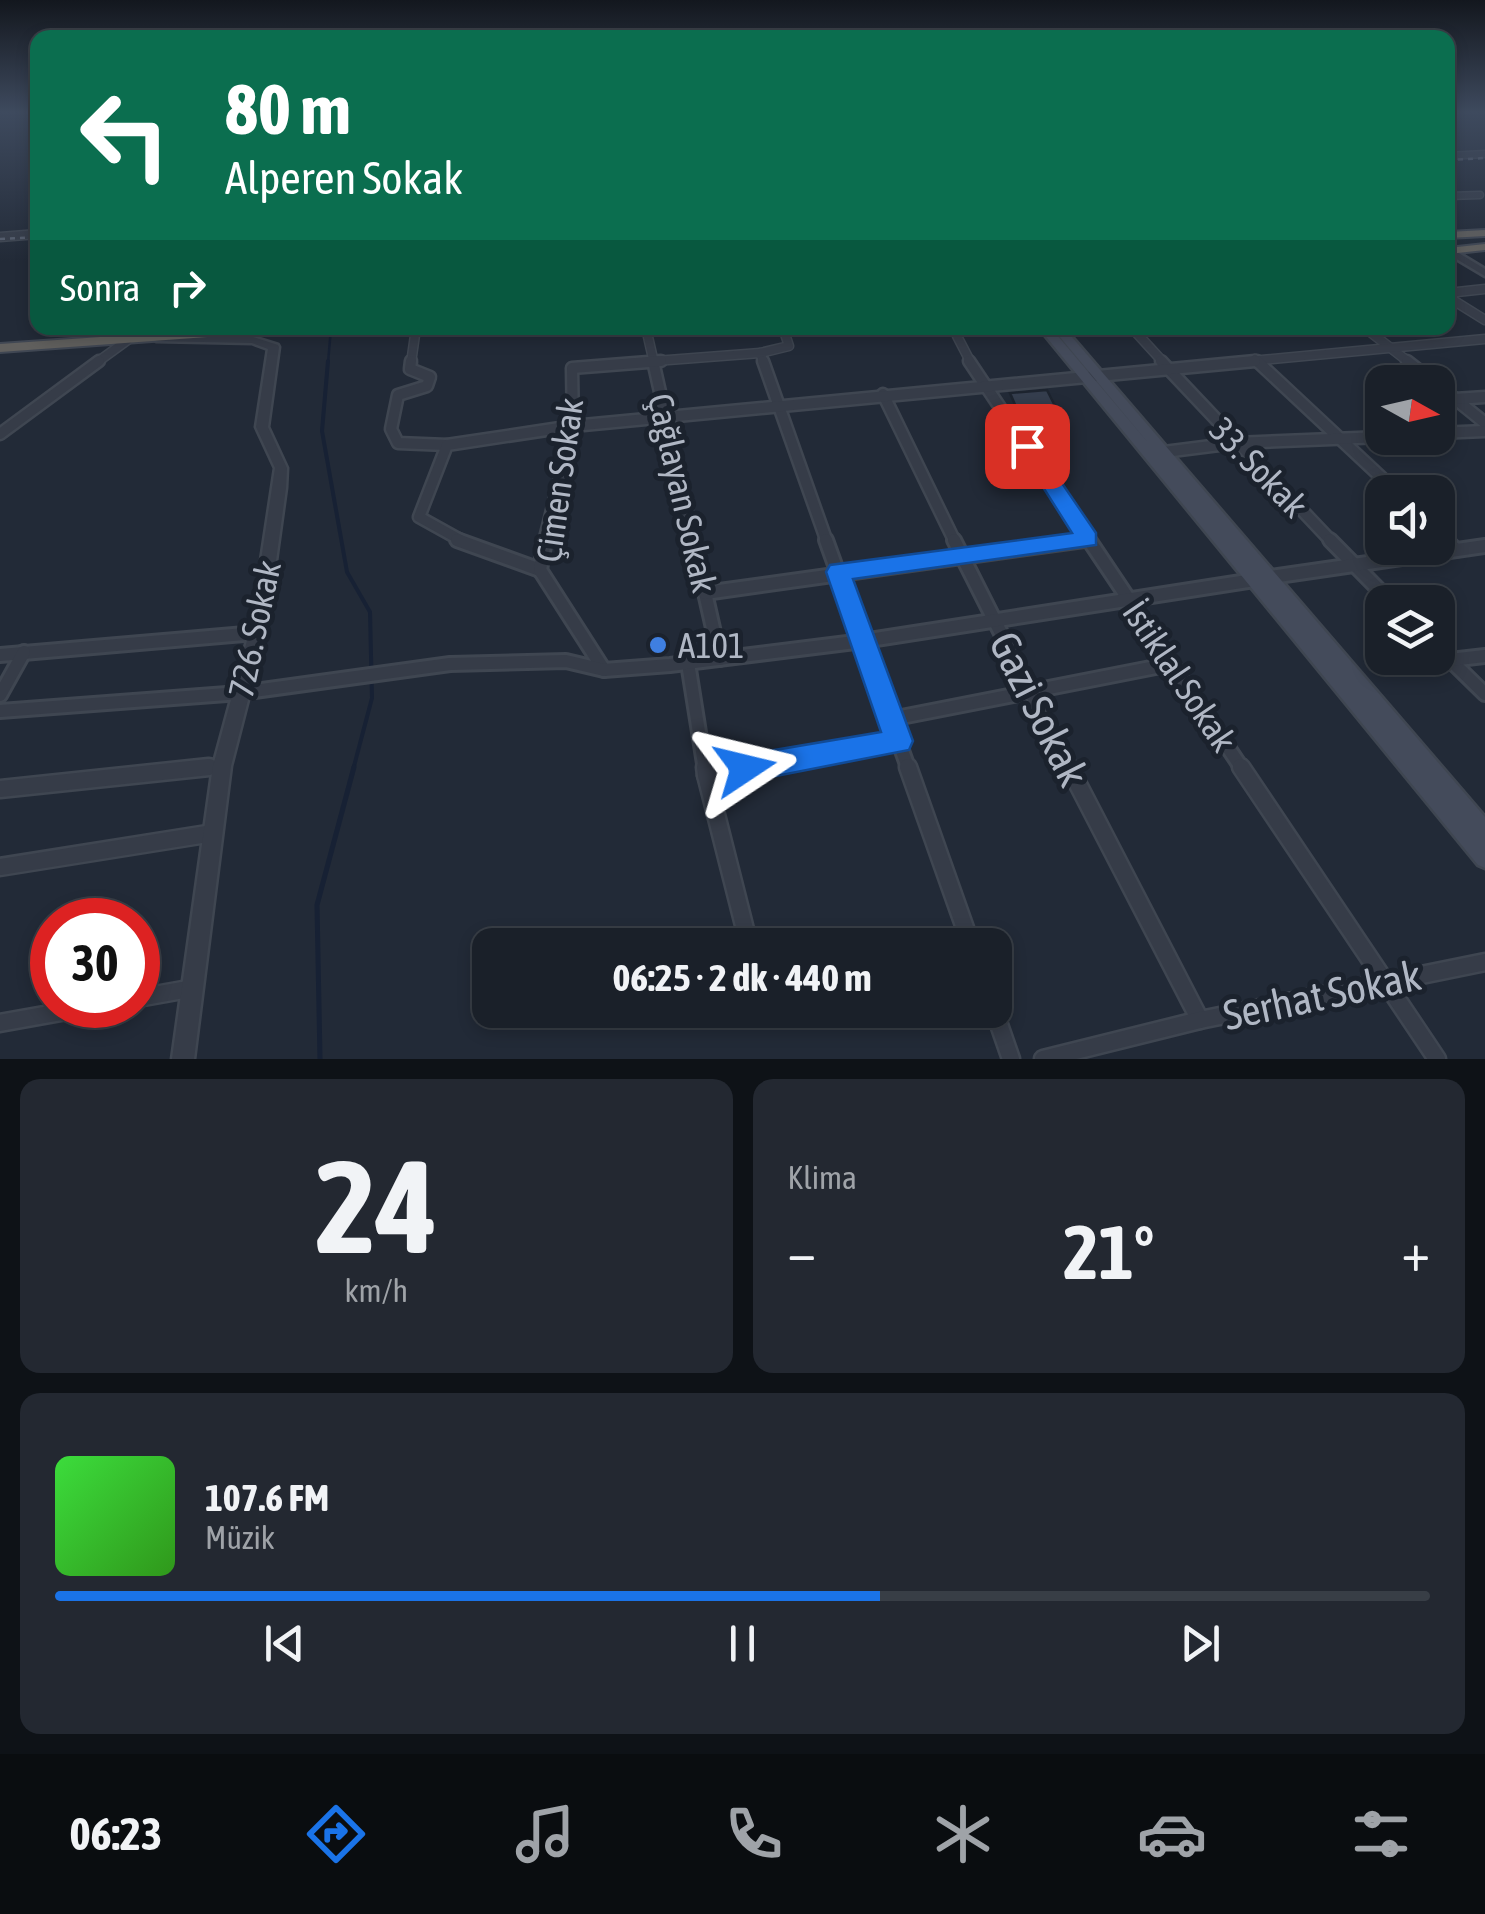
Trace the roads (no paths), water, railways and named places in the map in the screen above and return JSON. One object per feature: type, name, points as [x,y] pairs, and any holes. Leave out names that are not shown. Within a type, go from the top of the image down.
[{"type":"highway","points":[[1455,235],[1485,233]]},
{"type":"highway","points":[[1455,242],[1463,249]]},
{"type":"highway","points":[[1455,250],[1485,247]]},
{"type":"highway","points":[[0,344],[98,335]]},
{"type":"main road","points":[[1052,335],[1164,452],[1485,858]]},
{"type":"main road","points":[[1063,335],[1091,374],[1262,578],[1483,826]]},
{"type":"street","points":[[1455,196],[1480,195]]},
{"type":"street","points":[[0,236],[30,234]]},
{"type":"street","points":[[1463,249],[1485,263]]},
{"type":"street","points":[[1455,255],[1485,274]]},
{"type":"street","points":[[1455,294],[1485,288]]},
{"type":"street","points":[[1455,300],[1485,320]]},
{"type":"street","points":[[0,434],[127,335]]},
{"type":"street","name":"726. Sokak","points":[[177,335],[253,340],[274,347],[262,427],[281,468],[257,633],[222,766],[182,1059]]},
{"type":"street","points":[[415,335],[410,369],[430,377],[427,386],[398,395],[391,429],[398,443],[448,445],[665,416],[1485,339]]},
{"type":"street","name":"Çağlayan Sokak","points":[[647,335],[720,659]]},
{"type":"street","points":[[653,361],[760,352],[789,346],[785,335]]},
{"type":"street","name":"İstiklal Sokak","points":[[958,335],[1128,600],[1438,1059]]},
{"type":"street","name":"33. Sokak","points":[[1138,335],[1235,443],[1374,585]]},
{"type":"street","points":[[1373,335],[1412,365]]},
{"type":"street","points":[[760,352],[965,928]]},
{"type":"street","points":[[1255,359],[1379,475]]},
{"type":"street","name":"Çimen Sokak","points":[[604,670],[540,570],[548,518],[573,426],[572,368],[653,361]]},
{"type":"street","name":"Gazi Sokak","points":[[883,394],[993,620],[1200,1020]]},
{"type":"street","points":[[1455,399],[1485,397]]},
{"type":"street","points":[[1455,399],[1485,423]]},
{"type":"street","points":[[1455,433],[1485,431]]},
{"type":"street","points":[[1164,452],[1235,443],[1365,437]]},
{"type":"street","points":[[448,445],[419,518],[447,536],[540,570]]},
{"type":"street","points":[[705,593],[1088,539]]},
{"type":"street","points":[[0,711],[240,693],[450,664],[566,660],[604,670],[688,663],[863,641],[1485,546]]},
{"type":"street","points":[[0,654],[257,633]]},
{"type":"street","points":[[0,696],[24,652]]},
{"type":"street","points":[[1455,659],[1485,656]]},
{"type":"street","points":[[688,663],[706,776],[744,928]]},
{"type":"street","points":[[891,720],[1171,664]]},
{"type":"street","points":[[1455,665],[1485,694]]},
{"type":"street","points":[[706,776],[898,741]]},
{"type":"street","points":[[0,789],[222,766]]},
{"type":"street","points":[[0,867],[213,833]]},
{"type":"street","name":"Serhat Sokak","points":[[1043,1059],[1200,1020],[1485,962]]},
{"type":"street","points":[[160,994],[194,988]]},
{"type":"street","points":[[0,1023],[30,1018]]},
{"type":"street","points":[[1000,1028],[1011,1059]]},
{"type":"waterway","points":[[328,363],[330,335]]},
{"type":"waterway","points":[[328,361],[322,431],[347,572],[370,612],[372,698],[353,770]]},
{"type":"waterway","points":[[320,1059],[317,905],[354,767]]},
{"type":"railway","points":[[0,239],[30,237]]},
{"type":"place","name":"A101","points":[[658,645]]}]
